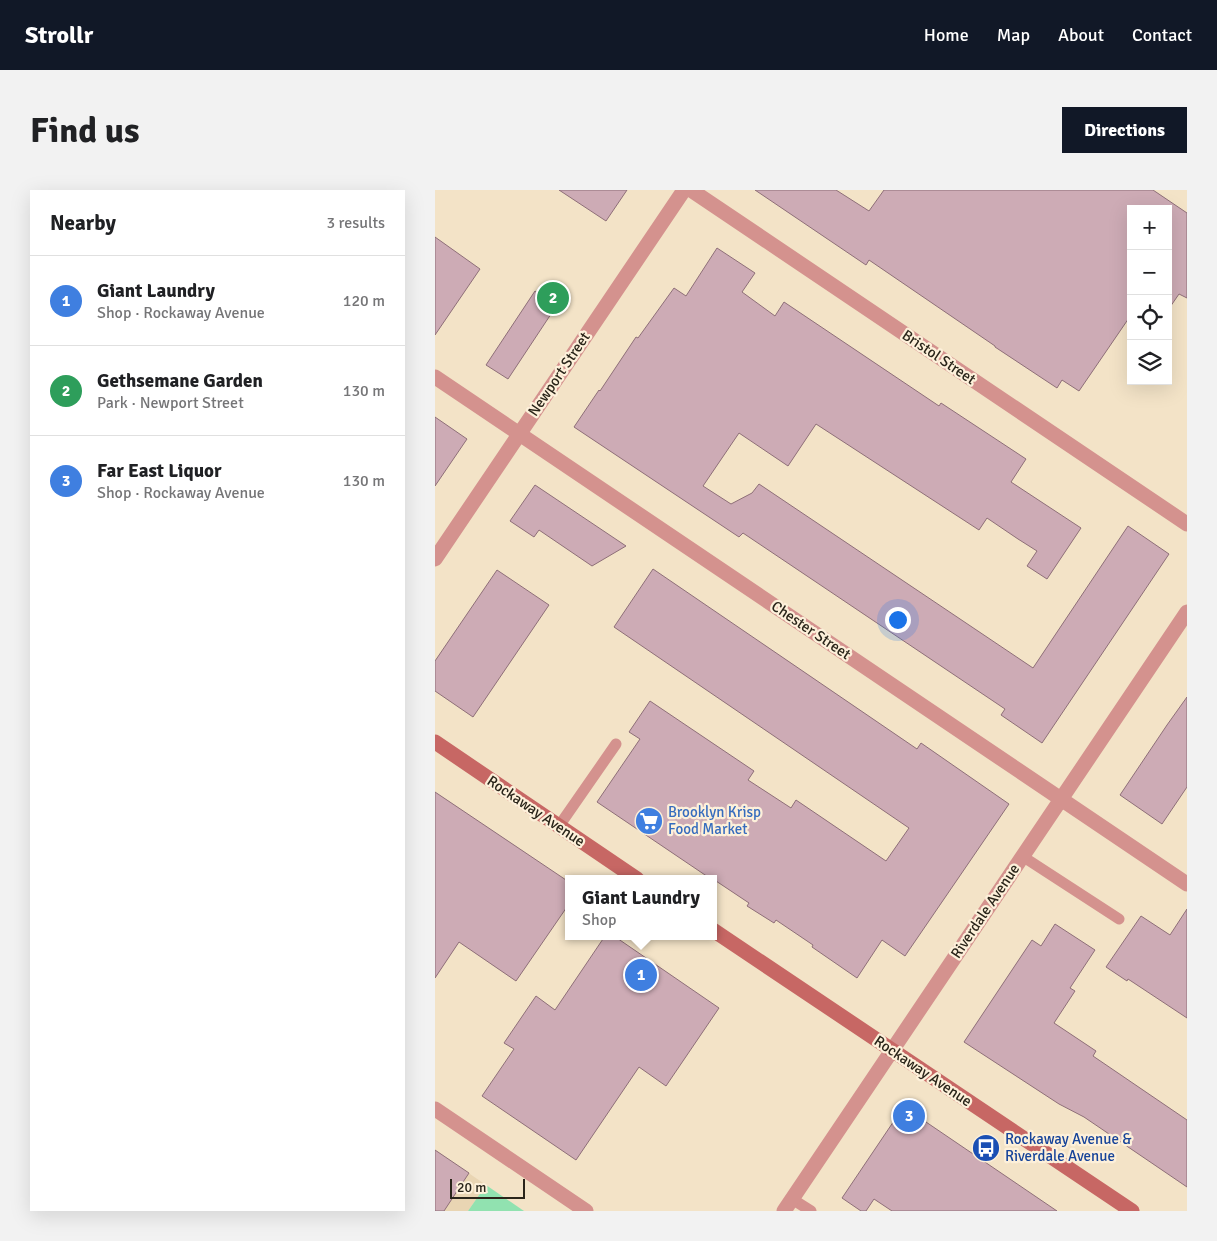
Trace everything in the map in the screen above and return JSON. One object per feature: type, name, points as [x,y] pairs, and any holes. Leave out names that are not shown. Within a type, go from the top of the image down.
[{"type":"street","name":"Newport Street","points":[[435,559],[683,190]]},
{"type":"street","name":"Bristol Street","points":[[691,190],[1187,524]]},
{"type":"street","name":"Chester Street","points":[[435,377],[1187,884]]},
{"type":"street","name":"Riverdale Avenue","points":[[788,1205],[1187,612]]},
{"type":"street","name":"Rockaway Avenue","points":[[435,742],[631,875]]},
{"type":"street","name":"Rockaway Avenue","points":[[717,933],[1132,1211]]},
{"type":"street","points":[[435,1109],[587,1211]]},
{"type":"lane","points":[[559,826],[616,744]]},
{"type":"lane","points":[[1023,856],[1119,919]]},
{"type":"lane","points":[[788,1205],[811,1211]]},
{"type":"shaded area","points":[[435,1150],[486,1185],[468,1211],[435,1211]]},
{"type":"green space","points":[[486,1185],[524,1211],[468,1211]]},
{"type":"building","points":[[559,190],[627,190],[606,221]]},
{"type":"building","points":[[755,190],[836,190],[869,211],[884,190],[1153,190],[1187,213],[1187,298],[1179,294],[1172,304],[1172,205],[1127,205],[1127,321],[1079,391],[1062,380],[1057,388],[869,260],[866,265]]},
{"type":"building","points":[[435,237],[480,269],[435,335]]},
{"type":"building","points":[[717,248],[755,273],[742,292],[775,316],[784,302],[939,406],[941,403],[1026,459],[1011,482],[1081,528],[1047,579],[1027,566],[1037,551],[987,518],[979,530],[816,424],[788,466],[739,433],[703,486],[731,504],[752,493],[759,484],[1033,668],[1128,526],[1169,554],[1042,743],[1001,715],[1005,709],[743,533],[739,537],[574,427],[636,337],[638,338],[674,288],[686,296]]},
{"type":"building","points":[[535,291],[557,305],[508,379],[486,365]]},
{"type":"building","points":[[435,417],[467,439],[435,486]]},
{"type":"building","points":[[535,485],[626,546],[592,566],[539,530],[534,537],[510,521]]},
{"type":"building","points":[[653,569],[917,749],[921,743],[1009,804],[905,956],[882,940],[857,978],[776,920],[774,923],[747,906],[749,903],[717,882],[717,875],[705,875],[597,802],[640,739],[629,732],[650,701],[754,771],[748,780],[791,808],[796,800],[886,861],[909,828],[614,627]]},
{"type":"building","points":[[497,570],[549,605],[473,717],[435,691],[435,661]]},
{"type":"building","points":[[1187,697],[1187,787],[1162,824],[1120,795]]},
{"type":"building","points":[[435,792],[565,879],[565,910],[516,981],[459,942],[435,978]]},
{"type":"building","points":[[1187,909],[1187,1018],[1128,979],[1127,981],[1106,967],[1141,916],[1170,935]]},
{"type":"building","points":[[1055,924],[1095,950],[1070,988],[1075,991],[1054,1023],[1096,1051],[1093,1056],[1187,1120],[1187,1187],[1084,1117],[1059,1104],[964,1042],[1032,940],[1041,946]]},
{"type":"building","points":[[602,940],[620,940],[719,1008],[666,1086],[639,1067],[576,1160],[482,1096],[514,1049],[504,1043],[536,996],[555,1010]]},
{"type":"building","points":[[904,1106],[1057,1211],[892,1211],[874,1199],[866,1211],[861,1211],[842,1198]]},
{"type":"building","points":[[435,1150],[469,1173],[444,1211],[435,1211]]},
{"type":"place","name":"Gethsemane Garden","points":[[553,298]]},
{"type":"place","name":"Brooklyn Krisp Food Market","points":[[649,821]]},
{"type":"place","name":"Giant Laundry","points":[[641,975]]},
{"type":"place","name":"Far East Liquor","points":[[909,1116]]},
{"type":"place","name":"Rockaway Avenue & Riverdale Avenue","points":[[986,1148]]}]
